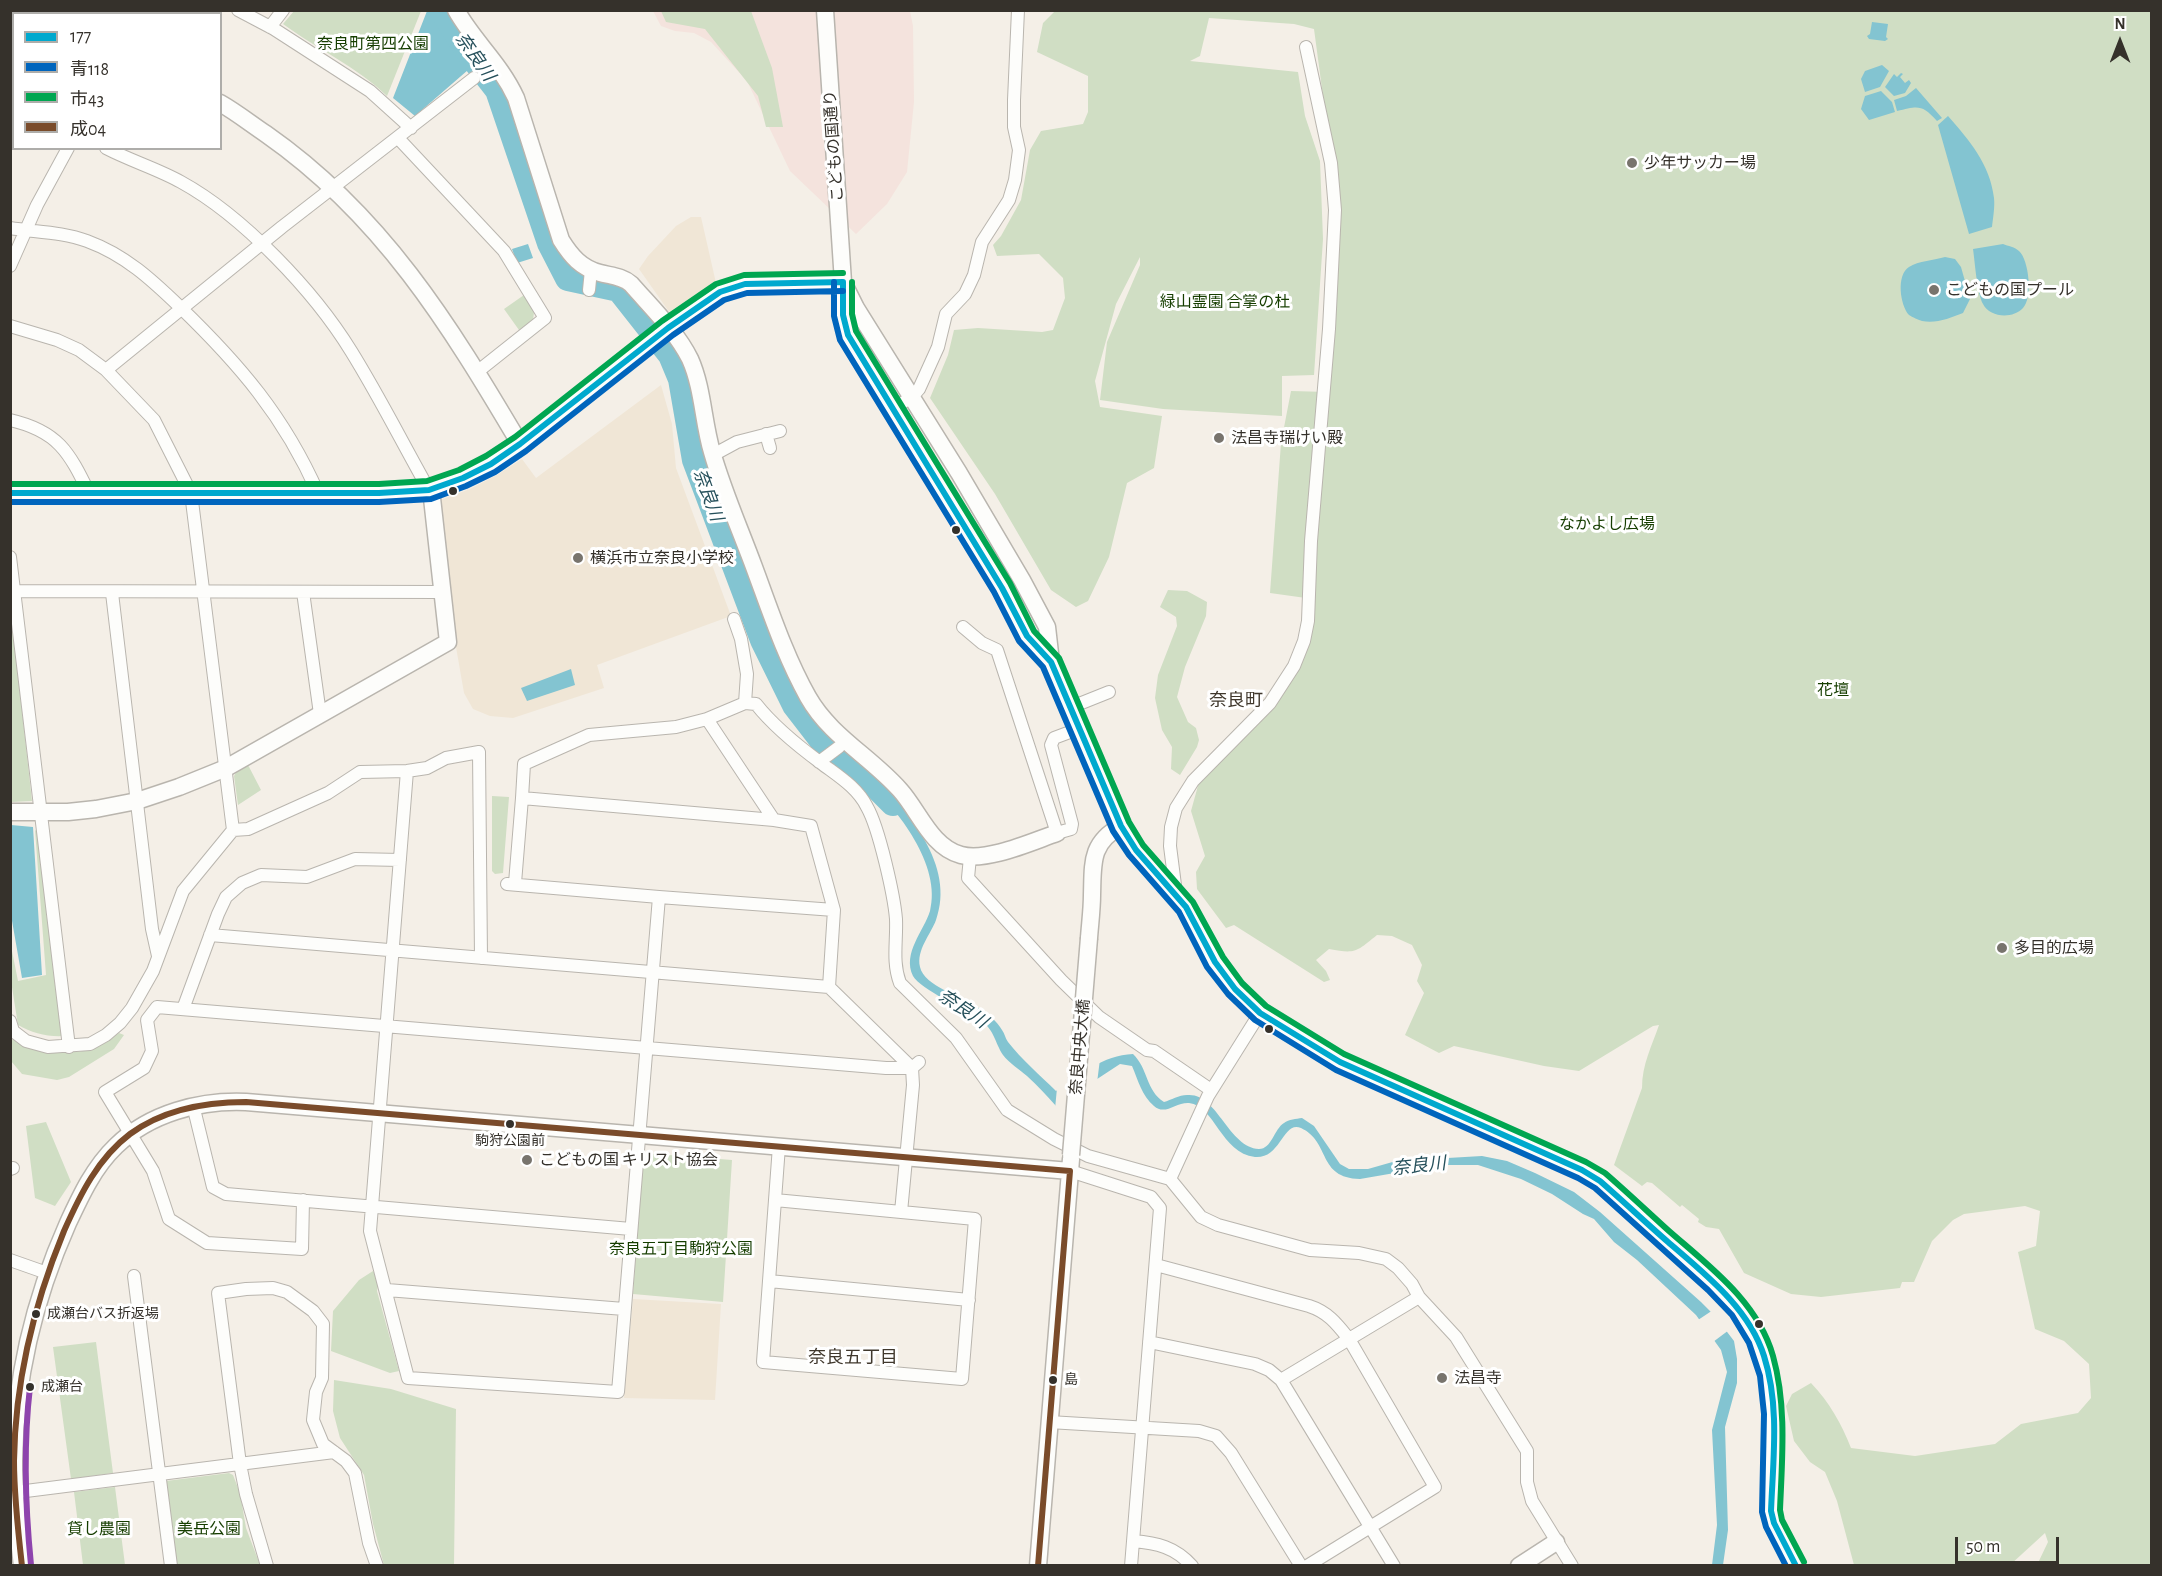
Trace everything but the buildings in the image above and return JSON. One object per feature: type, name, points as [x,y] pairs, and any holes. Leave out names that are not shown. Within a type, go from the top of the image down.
[{"type":"street","points":[[238,10],[270,27],[370,91],[411,128]]},
{"type":"street","points":[[270,27],[283,10]]},
{"type":"street","points":[[456,10],[466,29],[506,77],[516,98],[561,240],[570,254],[591,273],[626,279],[683,347],[694,371],[713,455],[787,653],[808,697],[820,716],[839,736],[889,777],[939,841],[950,850],[970,857],[991,854],[1071,829],[1072,824],[1050,745],[1053,738],[1078,729]]},
{"type":"street","name":"こどもの国通り","points":[[825,10],[843,282],[843,315],[848,334],[1002,588],[1027,636],[1051,662]]},
{"type":"street","points":[[894,408],[912,397],[920,388],[938,347],[946,314],[965,294],[974,275],[982,242],[1009,200],[1015,180],[1019,150],[1014,128],[1018,10]]},
{"type":"street","points":[[1176,897],[1170,846],[1171,827],[1176,808],[1199,774],[1270,704],[1294,666],[1304,641],[1308,621],[1312,531],[1329,330],[1335,210],[1331,163],[1306,47]]},
{"type":"street","points":[[106,370],[262,243],[474,78]]},
{"type":"street","points":[[222,104],[292,153],[373,228],[434,305],[520,444]]},
{"type":"street","points":[[398,138],[504,251],[544,318],[477,372]]},
{"type":"street","points":[[10,266],[52,174],[67,150]]},
{"type":"street","points":[[10,812],[40,813],[96,809],[137,801],[179,787],[226,768],[448,642],[432,498],[351,351],[334,325],[262,243],[231,216],[181,181],[111,150]]},
{"type":"street","points":[[10,228],[86,240],[123,258],[147,275],[250,380],[286,432],[318,493]]},
{"type":"street","points":[[589,290],[591,273]]},
{"type":"street","points":[[10,493],[318,493],[429,490],[463,478],[491,464],[711,297],[736,287],[771,282],[843,282]]},
{"type":"street","name":"こどもの国通り","points":[[843,282],[856,308],[1022,579],[1047,627],[1051,662],[1121,826],[1136,850],[1193,917],[1215,962],[1235,989],[1260,1013],[1340,1062],[1582,1170],[1600,1181],[1721,1290],[1749,1326],[1764,1355],[1772,1424],[1771,1511],[1774,1523],[1796,1566]]},
{"type":"street","points":[[10,326],[57,340],[79,350],[106,370],[154,420],[191,493],[233,830],[183,891],[153,971],[120,1023],[106,1035],[90,1044],[48,1047],[26,1041],[13,1031],[10,1021]]},
{"type":"street","points":[[10,420],[44,432],[61,445],[74,463],[89,493]]},
{"type":"street","points":[[713,455],[737,442],[780,430]]},
{"type":"street","points":[[766,434],[770,448]]},
{"type":"street","points":[[10,557],[69,1047]]},
{"type":"street","points":[[15,591],[442,592]]},
{"type":"street","points":[[303,592],[320,714]]},
{"type":"street","points":[[112,593],[152,929],[158,957]]},
{"type":"street","points":[[734,619],[741,639],[747,674],[746,704]]},
{"type":"street","points":[[963,627],[982,643],[997,650],[1058,833]]},
{"type":"street","points":[[1069,708],[1109,692]]},
{"type":"street","points":[[834,910],[511,883],[524,764],[589,735],[676,727],[707,719],[746,704],[756,704],[768,720],[822,760],[847,782],[867,807],[885,864],[896,916],[895,960],[900,983],[956,1038],[1007,1110],[1053,1139],[1088,1155],[1170,1179],[1201,1217],[1218,1225],[1310,1250],[1359,1253],[1386,1259],[1398,1268],[1412,1284],[1419,1297],[1456,1337],[1527,1450],[1527,1482],[1532,1501],[1547,1515],[1556,1542],[1572,1566]]},
{"type":"street","points":[[707,719],[774,820]]},
{"type":"street","points":[[822,760],[838,747]]},
{"type":"street","points":[[233,830],[248,829],[328,794],[360,772],[407,771],[427,768],[446,758],[479,752],[487,883],[481,958]]},
{"type":"street","points":[[407,771],[370,1231],[408,1378],[618,1392],[659,897]]},
{"type":"street","points":[[522,798],[774,820],[811,826],[834,910],[829,987]]},
{"type":"street","name":"奈良中央大橋","points":[[1038,1566],[1094,858],[1106,836],[1121,826]]},
{"type":"street","points":[[970,857],[968,878],[1061,980],[1099,1017],[1147,1050],[1154,1051],[1209,1093]]},
{"type":"street","points":[[183,1009],[226,897],[242,883],[261,875],[308,877],[355,859],[400,860]]},
{"type":"street","points":[[210,935],[829,987],[915,1065]]},
{"type":"street","points":[[303,1200],[302,1249],[207,1244],[169,1219],[153,1171],[105,1092],[144,1068],[152,1051],[147,1020],[157,1007],[886,1068],[915,1065]]},
{"type":"street","points":[[1170,1179],[1209,1093],[1260,1013]]},
{"type":"street","points":[[901,1212],[915,1065]]},
{"type":"street","points":[[22,1566],[13,1492],[21,1386],[30,1336],[47,1273],[74,1209],[104,1158],[130,1134],[158,1118],[193,1105],[230,1101],[906,1157],[1070,1163],[1151,1197],[1160,1208],[1131,1566]]},
{"type":"street","points":[[193,1105],[213,1187],[226,1194],[631,1228]]},
{"type":"street","points":[[775,1200],[975,1219],[962,1379],[763,1362],[775,1200],[779,1146]]},
{"type":"street","points":[[10,1260],[47,1273]]},
{"type":"street","points":[[1156,1265],[1320,1309],[1349,1339],[1436,1487],[1307,1566]]},
{"type":"street","points":[[134,1276],[171,1566]]},
{"type":"street","points":[[769,1281],[969,1300]]},
{"type":"street","points":[[267,1566],[246,1494],[240,1464],[218,1293],[273,1288],[287,1292],[309,1307],[323,1324],[322,1378],[315,1392],[313,1420],[323,1444],[346,1461],[355,1473],[369,1543],[377,1566]]},
{"type":"street","points":[[387,1290],[624,1309]]},
{"type":"street","points":[[1281,1380],[1419,1297]]},
{"type":"street","points":[[1149,1342],[1255,1364],[1269,1370],[1281,1380],[1394,1566]]},
{"type":"street","points":[[1049,1422],[1199,1431],[1216,1436],[1231,1453],[1301,1566]]},
{"type":"street","points":[[13,1492],[334,1452]]},
{"type":"street","points":[[1133,1540],[1155,1542],[1168,1547],[1183,1556],[1192,1566]]},
{"type":"street","points":[[1519,1566],[1556,1542]]},
{"type":"shaded area","points":[[653,11],[910,11],[913,26],[914,102],[907,172],[887,204],[856,234],[790,171],[747,81],[711,42],[694,33],[675,31],[661,26]]},
{"type":"shaded area","points":[[691,217],[701,217],[716,283],[670,313],[639,269],[676,226]]},
{"type":"shaded area","name":"横浜市立奈良小学校","points":[[661,385],[672,424],[676,468],[731,616],[597,665],[604,688],[513,718],[490,716],[473,709],[464,693],[456,647],[440,500],[470,489],[522,459],[536,478]]},
{"type":"shaded area","points":[[633,1299],[721,1304],[715,1400],[624,1398]]},
{"type":"green space","name":"奈良町第四公園","points":[[294,11],[421,11],[387,96],[350,67],[283,24]]},
{"type":"green space","points":[[661,11],[751,11],[772,68],[783,127],[766,127],[758,96],[705,29],[666,22]]},
{"type":"green space","points":[[1055,11],[2151,11],[2151,1565],[2037,1565],[2048,1542],[2045,1533],[2010,1565],[1854,1565],[1837,1501],[1825,1472],[1810,1462],[1794,1441],[1786,1406],[1792,1394],[1811,1383],[1834,1414],[1851,1448],[1915,1456],[1995,1444],[2021,1424],[2078,1413],[2091,1398],[2089,1364],[2064,1341],[2035,1329],[2018,1252],[2036,1246],[2040,1211],[2025,1206],[1964,1214],[1953,1220],[1932,1241],[1914,1282],[1902,1282],[1900,1288],[1821,1297],[1791,1294],[1744,1273],[1719,1229],[1706,1227],[1682,1205],[1680,1207],[1652,1183],[1647,1182],[1642,1186],[1614,1165],[1642,1088],[1646,1063],[1659,1025],[1653,1026],[1579,1071],[1544,1066],[1454,1046],[1439,1053],[1405,1035],[1424,993],[1417,981],[1422,965],[1412,945],[1392,936],[1377,935],[1355,950],[1329,949],[1316,960],[1326,971],[1330,980],[1324,982],[1234,925],[1226,928],[1197,889],[1196,872],[1205,856],[1191,811],[1199,782],[1297,666],[1313,599],[1270,593],[1281,443],[1291,391],[1328,392],[1333,353],[1329,141],[1314,29],[1294,24],[1209,18],[1200,56],[1190,61],[1298,72],[1305,116],[1320,161],[1323,239],[1314,375],[1282,376],[1282,416],[1163,409],[1100,400],[1107,342],[1140,265],[1140,257],[1116,304],[1095,381],[1100,407],[1162,416],[1154,468],[1127,483],[1109,557],[1088,601],[1076,607],[1051,590],[995,494],[930,398],[948,355],[954,330],[978,328],[1042,332],[1053,330],[1065,298],[1063,278],[1039,254],[997,256],[993,245],[1001,236],[1021,200],[1030,150],[1041,131],[1083,124],[1088,112],[1088,76],[1037,52],[1043,23]]},
{"type":"green space","points":[[524,295],[534,312],[533,321],[519,330],[504,309]]},
{"type":"green space","points":[[1168,590],[1187,591],[1207,602],[1206,616],[1185,667],[1177,697],[1188,722],[1196,728],[1199,740],[1180,775],[1171,769],[1172,747],[1162,730],[1155,698],[1158,675],[1177,626],[1176,617],[1160,607]]},
{"type":"green space","points":[[11,611],[32,801],[11,802]]},
{"type":"green space","points":[[247,763],[261,790],[238,805],[234,776],[239,767]]},
{"type":"green space","points":[[492,796],[509,797],[503,873],[495,874],[492,871]]},
{"type":"green space","points":[[35,830],[39,833],[47,919],[64,1036],[40,1034],[18,1025],[11,981],[10,941],[18,981],[46,975]]},
{"type":"green space","points":[[119,1033],[124,1035],[114,1049],[69,1077],[57,1080],[22,1074],[11,1061],[13,1038],[42,1049],[74,1052],[98,1047]]},
{"type":"green space","points":[[46,1122],[71,1182],[55,1206],[35,1198],[26,1126]]},
{"type":"green space","name":"奈良五丁目駒狩公園","points":[[643,1153],[732,1160],[723,1302],[633,1294]]},
{"type":"green space","points":[[373,1271],[379,1279],[377,1291],[399,1371],[390,1373],[331,1351],[333,1311],[359,1280]]},
{"type":"green space","name":"貸し農園","points":[[96,1342],[113,1473],[71,1479],[53,1347]]},
{"type":"green space","points":[[334,1380],[391,1389],[456,1409],[454,1565],[384,1565],[373,1524],[364,1475],[340,1438],[333,1411]]},
{"type":"green space","name":"美岳公園","points":[[229,1473],[233,1475],[240,1493],[246,1528],[260,1565],[177,1565],[166,1481]]},
{"type":"green space","name":"貸し農園","points":[[115,1487],[125,1565],[83,1565],[74,1492]]},
{"type":"water","points":[[427,11],[430,11],[468,70],[415,116],[393,98]]},
{"type":"water","points":[[1872,22],[1888,24],[1886,37],[1888,39],[1885,41],[1869,39],[1867,36],[1870,34]]},
{"type":"water","points":[[1882,65],[1889,71],[1880,87],[1865,92],[1861,79],[1865,71]]},
{"type":"water","points":[[1894,74],[1897,77],[1903,74],[1900,77],[1905,83],[1909,80],[1911,83],[1905,93],[1894,96],[1885,87]]},
{"type":"water","points":[[1916,88],[1942,118],[1937,121],[1919,108],[1897,111],[1894,100],[1906,96]]},
{"type":"water","points":[[1881,91],[1892,102],[1895,112],[1869,120],[1861,109],[1865,96]]},
{"type":"water","points":[[1948,116],[1977,153],[1992,186],[1994,209],[1992,227],[1969,234],[1938,125]]},
{"type":"water","points":[[528,244],[533,258],[517,263],[512,249]]},
{"type":"water","points":[[2003,244],[2016,249],[2022,256],[2027,270],[2029,288],[2023,308],[2019,312],[2008,315],[1991,312],[1983,304],[1973,249]]},
{"type":"water","name":"こどもの国プール","points":[[1945,257],[1955,259],[1961,267],[1970,299],[1963,313],[1932,322],[1910,316],[1903,304],[1902,276],[1909,267],[1917,263]]},
{"type":"water","points":[[571,669],[575,685],[527,701],[521,688]]},
{"type":"water","points":[[872,776],[913,822],[934,860],[939,880],[940,900],[936,920],[920,954],[919,961],[923,974],[936,985],[972,1004],[992,1018],[1013,1048],[1056,1091],[1102,1062],[1133,1054],[1142,1066],[1150,1086],[1164,1102],[1184,1095],[1197,1096],[1207,1102],[1239,1139],[1248,1146],[1259,1149],[1267,1146],[1284,1123],[1302,1118],[1314,1126],[1340,1164],[1349,1169],[1368,1169],[1396,1161],[1482,1156],[1507,1161],[1574,1192],[1600,1212],[1701,1302],[1734,1341],[1737,1359],[1737,1383],[1725,1427],[1728,1530],[1723,1565],[1712,1565],[1717,1525],[1712,1430],[1727,1372],[1721,1350],[1696,1315],[1637,1260],[1614,1242],[1594,1219],[1521,1179],[1478,1165],[1441,1165],[1360,1179],[1346,1177],[1337,1173],[1330,1166],[1317,1142],[1301,1128],[1290,1129],[1276,1147],[1264,1156],[1255,1157],[1243,1154],[1226,1139],[1206,1112],[1198,1106],[1184,1103],[1162,1110],[1154,1106],[1143,1093],[1132,1066],[1120,1064],[1056,1106],[1005,1058],[992,1032],[985,1024],[925,987],[913,976],[910,967],[912,951],[930,911],[932,894],[930,876],[923,857],[903,823],[866,781]]},
{"type":"water","points":[[11,825],[33,827],[42,975],[22,978],[11,915]]},
{"type":"pier","points":[[1100,1059],[1097,1083],[1055,1109],[1057,1088]]},
{"type":"pier","points":[[1713,1310],[1729,1330],[1713,1342],[1698,1320]]},
{"type":"waterway","name":"奈良川","points":[[442,10],[470,54],[498,90],[550,243],[568,278],[619,289],[671,355],[681,379],[695,460],[763,640],[795,705],[822,740],[893,803]]},
{"type":"transit line","name":"市43","points":[[10,484],[379,484],[427,481],[459,470],[515,437],[662,321],[716,284],[744,275],[843,273]]},
{"type":"transit line","name":"青118","points":[[834,282],[834,316],[840,340],[994,592],[1019,641],[1043,667],[1113,831],[1129,855],[1179,912],[1207,967],[1228,994],[1255,1020],[1336,1070],[1578,1178],[1595,1188],[1708,1290],[1732,1315],[1749,1343],[1760,1376],[1764,1414],[1762,1512],[1766,1527],[1786,1566]]},
{"type":"transit line","name":"177","points":[[843,282],[843,315],[848,335],[1002,588],[1027,636],[1051,662],[1121,826],[1136,850],[1186,907],[1215,962],[1235,989],[1260,1013],[1340,1062],[1582,1170],[1600,1181],[1711,1279],[1737,1307],[1757,1339],[1769,1375],[1774,1414],[1771,1511],[1774,1523],[1796,1566]]},
{"type":"transit line","name":"177","points":[[10,493],[379,493],[429,490],[463,478],[491,464],[520,444],[668,328],[720,292],[745,284],[843,282]]},
{"type":"transit line","name":"市43","points":[[852,282],[852,314],[856,331],[1010,583],[1034,631],[1059,658],[1129,822],[1143,845],[1193,902],[1223,957],[1242,983],[1266,1006],[1344,1054],[1586,1162],[1605,1173],[1716,1272],[1744,1302],[1766,1337],[1773,1356],[1782,1413],[1780,1510],[1782,1520],[1804,1562]]},
{"type":"transit line","name":"青118","points":[[10,502],[379,502],[431,499],[495,472],[526,451],[673,335],[724,300],[747,293],[843,291]]},
{"type":"transit line","name":"成04","points":[[22,1566],[15,1487],[15,1431],[22,1373],[35,1315],[64,1231],[91,1178],[108,1154],[130,1134],[157,1118],[215,1103],[246,1102],[1070,1171]]},
{"type":"transit line","name":"成04","points":[[1038,1566],[1070,1171]]},
{"type":"transit line","points":[[30,1387],[26,1432],[26,1476],[31,1565]]},
{"type":"place","name":"少年サッカー場","points":[[1632,163]]},
{"type":"place","name":"こどもの国プール","points":[[1934,290]]},
{"type":"place","name":"法昌寺瑞けい殿","points":[[1219,438]]},
{"type":"place","name":"横浜市立奈良小学校","points":[[578,558]]},
{"type":"place","name":"多目的広場","points":[[2002,948]]},
{"type":"place","name":"駒狩公園前","points":[[510,1124]]},
{"type":"place","name":"こどもの国 キリスト協会","points":[[527,1160]]},
{"type":"place","name":"成瀬台バス折返場","points":[[36,1314]]},
{"type":"place","name":"法昌寺","points":[[1442,1378]]},
{"type":"place","name":"島","points":[[1053,1380]]},
{"type":"place","name":"成瀬台","points":[[30,1387]]},
{"type":"district","name":"奈良町","points":[[1236,701]]},
{"type":"district","name":"奈良五丁目","points":[[853,1358]]},
{"type":"park label","name":"緑山霊園 合掌の杜","points":[[1225,302]]},
{"type":"park label","name":"なかよし広場","points":[[1607,524]]},
{"type":"park label","name":"花壇","points":[[1833,690]]}]
